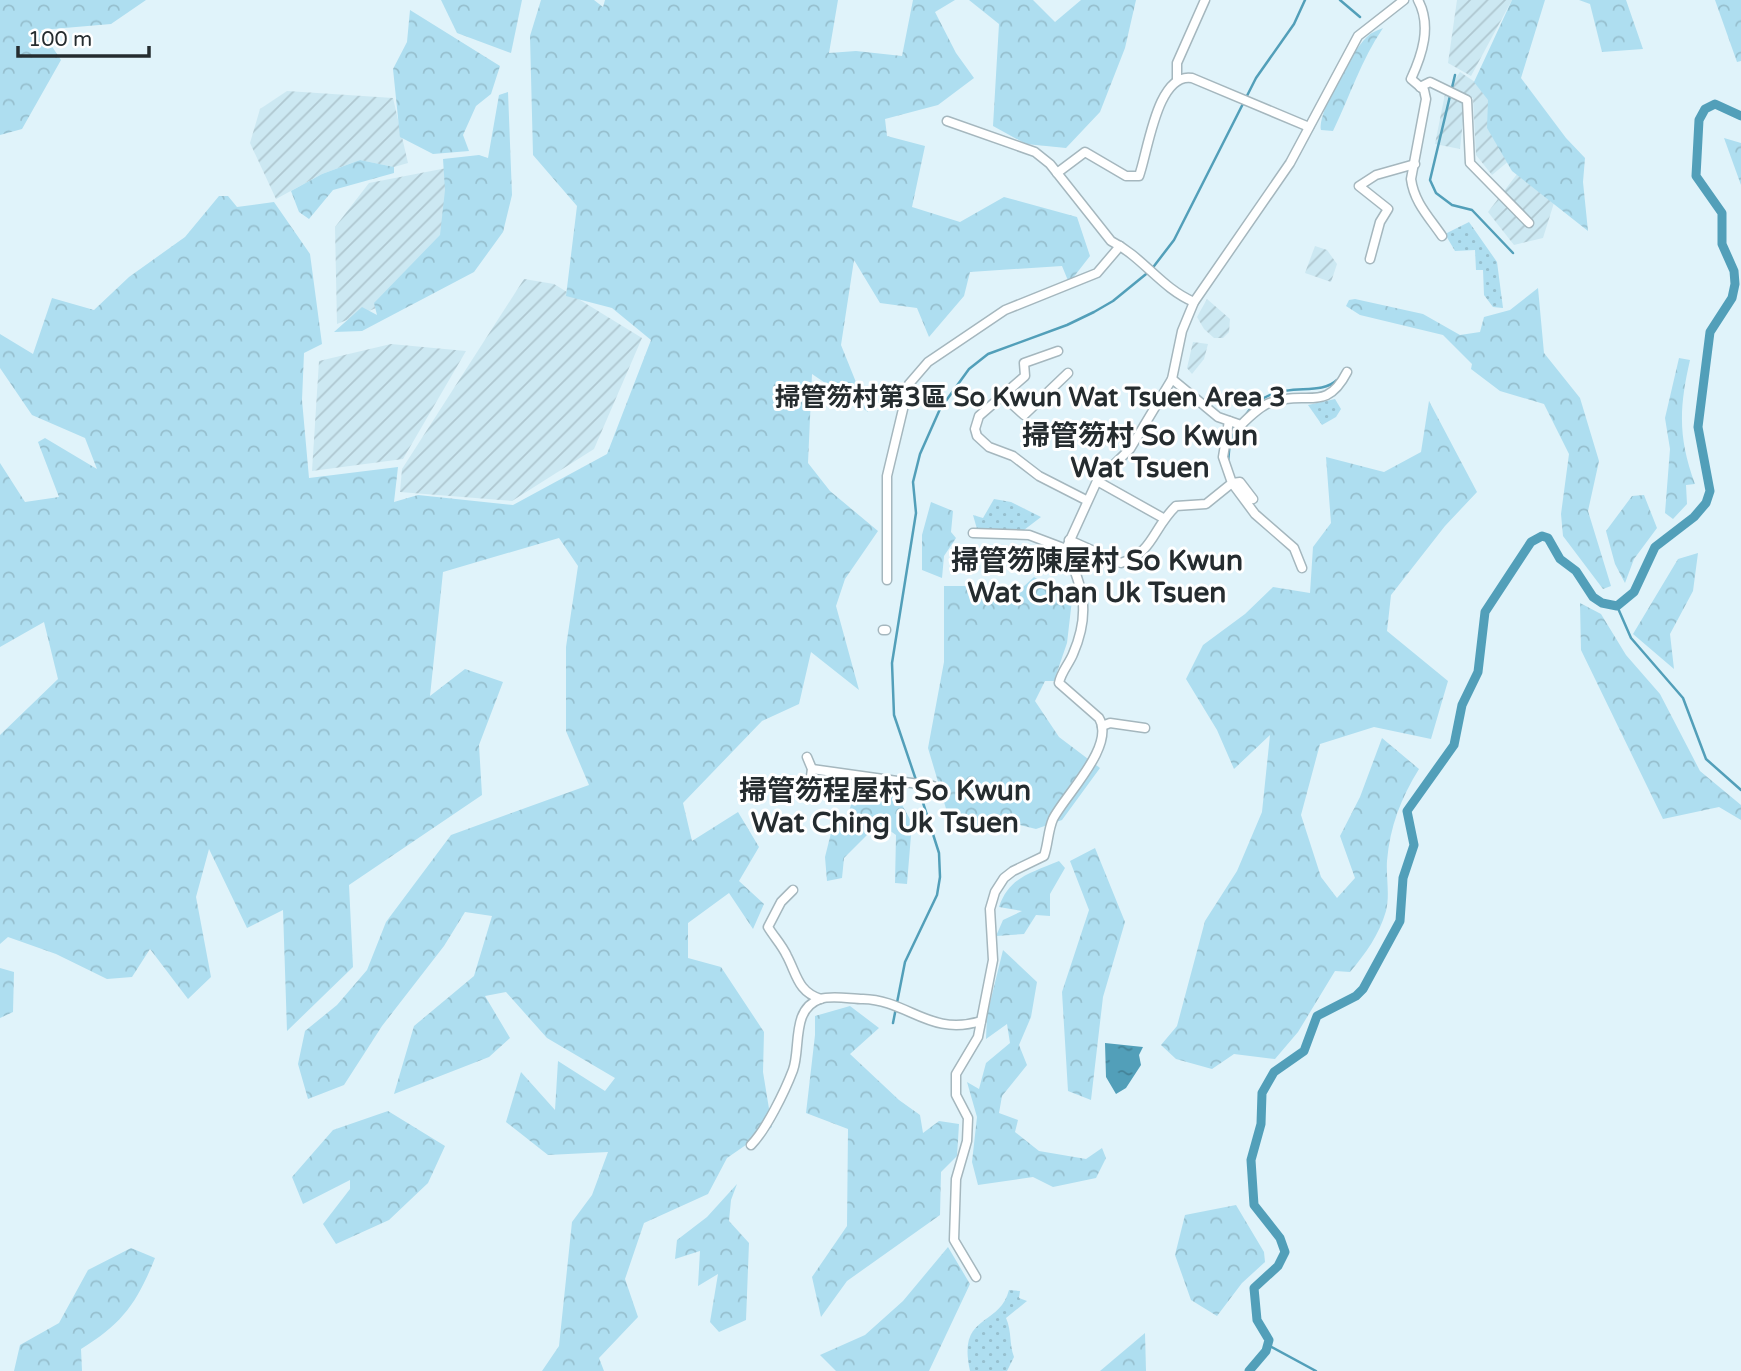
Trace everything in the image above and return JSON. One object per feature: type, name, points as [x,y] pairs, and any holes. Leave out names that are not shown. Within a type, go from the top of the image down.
[{"type":"street","points":[[1177,80],[1177,63],[1205,0]]},
{"type":"street","points":[[976,1277],[954,1241],[956,1179],[967,1141],[968,1118],[955,1087],[956,1073],[978,1037],[993,960],[990,909],[995,892],[1004,877],[1044,856],[1052,821],[1094,758],[1102,726],[1099,718],[1059,683],[1073,656],[1085,609],[1082,584],[1066,549],[1069,540],[1097,481],[1130,449],[1172,379],[1182,331],[1194,302],[1290,163],[1358,36],[1404,0]]},
{"type":"street","points":[[1418,0],[1425,16],[1424,38],[1420,60],[1410,79],[1426,94],[1426,105],[1411,179],[1413,191],[1442,236]]},
{"type":"street","points":[[1057,173],[1085,152],[1127,176],[1138,177],[1162,100],[1177,80],[1192,78],[1309,127]]},
{"type":"street","points":[[1420,87],[1430,82],[1468,102],[1469,162],[1529,223]]},
{"type":"street","points":[[947,121],[1035,152],[1050,164],[1111,241],[1136,258],[1179,296],[1194,302]]},
{"type":"street","points":[[1370,259],[1380,222],[1388,209],[1359,187],[1376,174],[1415,164]]},
{"type":"street","points":[[887,580],[887,476],[909,384],[929,362],[1005,310],[1097,273],[1120,246]]},
{"type":"street","points":[[1058,351],[1023,360],[1025,376],[979,416],[975,429],[977,436],[989,447],[1013,456],[1039,476],[1086,500]]},
{"type":"street","points":[[1301,568],[1294,548],[1255,514],[1235,483],[1223,457],[1236,423],[1271,402],[1318,398],[1336,391],[1347,372]]},
{"type":"street","points":[[1003,396],[1024,415],[1068,373]]},
{"type":"street","points":[[1172,379],[1219,417],[1236,423]]},
{"type":"street","points":[[1097,481],[1163,518]]},
{"type":"street","points":[[1235,483],[1253,499]]},
{"type":"street","points":[[1069,540],[1121,564],[1142,554],[1163,518],[1179,505],[1199,507],[1235,483]]},
{"type":"street","points":[[973,533],[1029,535],[1066,549]]},
{"type":"street","points":[[1102,726],[1110,723],[1145,728]]},
{"type":"street","points":[[807,757],[812,769],[809,790]]},
{"type":"street","points":[[812,769],[929,785]]},
{"type":"street","points":[[793,890],[780,902],[768,927],[786,952],[799,986],[810,996],[821,999],[886,1001],[922,1020],[939,1024],[970,1024],[981,1021]]},
{"type":"street","points":[[751,1145],[794,1069],[799,1030],[806,1009],[821,999]]},
{"type":"shaded area","points":[[1457,0],[1512,0],[1471,76],[1448,63]]},
{"type":"shaded area","points":[[1460,72],[1490,92],[1510,160],[1492,175],[1476,155],[1473,98],[1450,87]]},
{"type":"shaded area","points":[[287,91],[393,98],[408,163],[394,167],[360,160],[322,174],[276,199],[250,143],[260,109]]},
{"type":"shaded area","points":[[1445,94],[1465,102],[1460,149],[1435,144]]},
{"type":"shaded area","points":[[1524,165],[1558,190],[1543,238],[1514,245],[1488,212]]},
{"type":"shaded area","points":[[452,167],[464,227],[403,297],[337,324],[335,227],[369,183]]},
{"type":"shaded area","points":[[1315,246],[1327,250],[1337,264],[1331,282],[1305,273]]},
{"type":"shaded area","points":[[524,279],[554,284],[642,338],[594,449],[512,501],[400,492],[402,469]]},
{"type":"shaded area","points":[[1207,299],[1230,319],[1229,332],[1223,338],[1214,338],[1204,329],[1197,317]]},
{"type":"shaded area","points":[[1193,342],[1208,344],[1204,359],[1192,374],[1187,368]]},
{"type":"shaded area","points":[[391,344],[466,351],[403,459],[312,471],[319,361]]},
{"type":"green space","points":[[0,0],[146,0],[111,24],[41,30],[61,60],[22,129],[0,135]]},
{"type":"green space","points":[[441,0],[522,0],[511,53],[457,33]]},
{"type":"green space","points":[[541,0],[594,0],[603,7],[605,0],[838,0],[829,53],[856,51],[902,56],[913,0],[955,0],[935,12],[956,53],[974,78],[938,105],[885,119],[887,136],[925,146],[912,207],[960,222],[1004,197],[1077,217],[1090,256],[1069,283],[1062,266],[970,272],[964,296],[929,337],[917,308],[880,303],[854,260],[841,345],[868,412],[812,374],[808,463],[830,491],[878,531],[845,579],[836,606],[859,690],[811,652],[799,704],[762,721],[683,803],[692,841],[738,812],[759,847],[739,881],[764,904],[753,929],[729,893],[688,923],[688,958],[721,967],[764,1032],[763,1072],[772,1127],[727,1158],[708,1194],[644,1223],[625,1279],[638,1317],[599,1358],[604,1371],[542,1371],[559,1346],[572,1222],[592,1195],[608,1152],[548,1155],[506,1122],[521,1072],[555,1110],[558,1061],[605,1091],[615,1078],[547,1038],[506,992],[485,996],[510,1038],[489,1057],[394,1094],[414,1026],[474,976],[492,916],[465,912],[444,946],[382,1026],[344,1085],[308,1099],[298,1064],[305,1031],[337,1005],[367,970],[386,922],[451,835],[589,785],[566,731],[566,647],[578,566],[559,538],[443,572],[430,696],[465,669],[503,682],[479,745],[482,795],[349,885],[353,967],[287,1031],[283,910],[247,928],[209,849],[196,897],[211,977],[188,999],[150,949],[132,977],[107,979],[56,954],[8,937],[0,944],[0,735],[58,679],[44,622],[0,647],[0,463],[25,502],[59,497],[38,442],[45,438],[97,469],[85,438],[32,415],[0,368],[0,334],[33,354],[52,298],[94,310],[129,277],[185,237],[219,196],[228,196],[237,207],[274,202],[310,254],[322,344],[304,353],[302,400],[309,478],[398,467],[394,502],[418,495],[513,505],[607,454],[651,340],[612,308],[566,296],[577,206],[533,155],[530,36]]},
{"type":"green space","points":[[969,0],[1033,0],[1055,22],[1081,0],[1136,0],[1125,48],[1100,112],[1066,148],[1026,144],[993,126],[999,24]]},
{"type":"green space","points":[[1512,0],[1545,0],[1521,78],[1566,138],[1585,158],[1583,182],[1588,231],[1512,171],[1487,128],[1488,100],[1474,82]]},
{"type":"green space","points":[[1579,0],[1626,0],[1643,49],[1602,52],[1590,4]]},
{"type":"green space","points":[[1715,0],[1741,0],[1741,61],[1737,62]]},
{"type":"green space","points":[[410,10],[500,66],[491,94],[476,106],[463,135],[469,151],[433,154],[400,137],[393,69],[407,42]]},
{"type":"green space","points":[[1383,28],[1362,65],[1333,131],[1321,130],[1325,109],[1346,66],[1368,36]]},
{"type":"green space","points":[[508,92],[512,195],[503,232],[474,272],[362,331],[334,332],[362,307],[377,315],[374,303],[440,235],[445,190],[443,159],[479,155],[488,158],[499,95]]},
{"type":"green space","points":[[1724,138],[1741,143],[1741,185]]},
{"type":"green space","points":[[360,160],[394,167],[394,173],[333,190],[309,219],[299,212],[291,191],[322,174]]},
{"type":"green space","points":[[1469,222],[1497,262],[1503,308],[1493,307],[1484,295],[1483,270],[1476,270],[1475,250],[1455,251],[1445,234]]},
{"type":"green space","points":[[1538,288],[1544,353],[1580,398],[1599,461],[1588,511],[1611,586],[1603,589],[1563,536],[1561,514],[1569,454],[1544,404],[1500,391],[1471,369],[1472,364],[1443,335],[1360,315],[1346,306],[1349,300],[1355,299],[1423,314],[1460,335],[1480,332],[1484,317],[1510,310]]},
{"type":"green space","points":[[1679,358],[1690,360],[1682,423],[1689,467],[1695,484],[1686,485],[1687,504],[1673,519],[1665,513],[1670,449],[1665,418]]},
{"type":"green space","points":[[1335,399],[1341,409],[1336,417],[1322,425],[1308,405]]},
{"type":"green space","points":[[1429,401],[1477,492],[1445,526],[1391,595],[1387,631],[1448,681],[1431,739],[1374,727],[1320,744],[1301,815],[1321,877],[1337,898],[1355,878],[1340,836],[1360,797],[1382,738],[1419,769],[1402,802],[1391,836],[1387,861],[1387,905],[1380,928],[1350,972],[1335,971],[1298,1032],[1275,1059],[1234,1054],[1212,1069],[1176,1059],[1161,1045],[1177,1026],[1205,921],[1237,871],[1262,812],[1270,735],[1234,769],[1217,730],[1186,679],[1203,645],[1245,614],[1273,587],[1310,593],[1313,547],[1331,523],[1326,457],[1384,472],[1421,452]]},
{"type":"green space","points":[[1644,495],[1657,528],[1634,559],[1625,583],[1615,564],[1606,531],[1632,496]]},
{"type":"green space","points":[[994,499],[1011,502],[1041,517],[1024,530],[977,529],[973,515],[983,518]]},
{"type":"green space","points":[[931,502],[953,511],[951,532],[956,538],[944,556],[942,578],[922,570],[922,535]]},
{"type":"green space","points":[[1698,553],[1693,591],[1670,634],[1674,669],[1633,634],[1678,559]]},
{"type":"green space","points":[[1034,577],[1072,600],[1067,643],[1054,681],[1045,681],[1035,701],[1059,737],[1100,768],[1062,820],[1036,829],[1012,823],[978,833],[947,812],[928,748],[944,662],[944,586],[968,586],[1009,600]]},
{"type":"green space","points":[[1580,603],[1601,614],[1626,655],[1660,694],[1700,771],[1741,805],[1741,820],[1719,807],[1663,819],[1581,650]]},
{"type":"green space","points":[[894,790],[912,823],[907,884],[895,883],[896,835],[879,823],[844,858],[842,878],[827,881],[825,857],[833,825],[847,817],[853,799]]},
{"type":"green space","points":[[1095,848],[1125,922],[1103,997],[1091,1100],[1068,1091],[1062,992],[1089,910],[1070,861]]},
{"type":"green space","points":[[1059,861],[1065,868],[1050,894],[1050,916],[1036,915],[1024,934],[996,936],[1003,920],[1022,911],[999,907],[1009,889],[1022,877]]},
{"type":"green space","points":[[1003,950],[1037,982],[1031,1017],[1019,1045],[1027,1065],[1002,1096],[999,1113],[1018,1120],[1015,1132],[1039,1151],[1086,1159],[1102,1148],[1106,1158],[1096,1178],[1053,1187],[1033,1177],[978,1185],[972,1162],[977,1117],[967,1082],[979,1089],[986,1063],[1010,1043],[1007,1024],[986,1039],[987,1015]]},
{"type":"green space","points":[[0,968],[14,972],[13,1012],[0,1018]]},
{"type":"green space","points":[[850,1006],[879,1028],[850,1054],[899,1100],[920,1115],[923,1133],[939,1121],[959,1124],[957,1156],[941,1172],[940,1215],[847,1281],[821,1317],[812,1277],[847,1226],[848,1129],[806,1113],[815,1016]]},
{"type":"green space","points":[[388,1111],[445,1146],[428,1183],[389,1220],[336,1244],[323,1224],[350,1189],[350,1180],[303,1204],[292,1177],[333,1130]]},
{"type":"green space","points":[[737,1184],[731,1200],[729,1221],[749,1243],[746,1320],[719,1332],[710,1322],[718,1274],[698,1286],[700,1251],[675,1259],[677,1240],[707,1217]]},
{"type":"green space","points":[[1236,1205],[1264,1252],[1265,1262],[1242,1283],[1217,1316],[1191,1300],[1175,1255],[1185,1215]]},
{"type":"green space","points":[[948,1247],[970,1284],[929,1371],[836,1371],[820,1355],[865,1335],[903,1301]]},
{"type":"green space","points":[[131,1248],[155,1258],[142,1288],[127,1311],[107,1331],[81,1349],[82,1371],[14,1371],[20,1345],[59,1323],[88,1270]]},
{"type":"green space","points":[[1009,1290],[1020,1291],[1019,1298],[1027,1301],[1006,1318],[1014,1357],[1007,1371],[970,1371],[969,1339],[981,1323],[997,1311]]},
{"type":"green space","points":[[1145,1333],[1146,1371],[1100,1371]]},
{"type":"water","points":[[1105,1043],[1143,1047],[1139,1055],[1141,1065],[1126,1088],[1116,1094],[1106,1077]]},
{"type":"waterway","points":[[916,780],[894,715],[892,663],[916,513],[913,482],[920,454],[940,409],[969,369],[988,354],[1067,325],[1094,312],[1113,301],[1151,270],[1174,240],[1256,78],[1294,24],[1305,0]]},
{"type":"waterway","points":[[1340,0],[1360,17]]},
{"type":"waterway","points":[[1455,75],[1430,180],[1436,193],[1452,205],[1472,210],[1513,253]]},
{"type":"waterway","points":[[1249,1371],[1266,1351],[1269,1340],[1257,1320],[1254,1288],[1278,1266],[1285,1252],[1280,1238],[1254,1205],[1251,1160],[1261,1124],[1262,1093],[1274,1072],[1304,1051],[1317,1016],[1356,996],[1363,989],[1400,921],[1403,878],[1414,845],[1407,811],[1454,745],[1462,705],[1478,672],[1485,612],[1531,542],[1542,536],[1548,538],[1560,559],[1576,571],[1593,597],[1602,603],[1617,606],[1634,592],[1655,547],[1694,517],[1706,503],[1710,491],[1698,427],[1710,332],[1732,298],[1735,284],[1734,271],[1722,244],[1722,213],[1696,176],[1699,120],[1705,109],[1715,104],[1741,116]]},
{"type":"waterway","points":[[1242,420],[1254,405],[1266,396],[1328,386],[1337,380]]},
{"type":"waterway","points":[[1228,462],[1230,441],[1238,425]]},
{"type":"waterway","points":[[1617,606],[1631,638],[1683,698],[1706,759],[1741,790]]},
{"type":"waterway","points":[[893,1023],[905,962],[937,895],[940,877],[939,853],[918,787]]},
{"type":"waterway","points":[[1268,1345],[1316,1371]]},
{"type":"district","name":"掃管笏村第3區 So Kwun Wat Tsuen Area 3","points":[[1030,397]]},
{"type":"district","name":"掃管笏村 So Kwun Wat Tsuen","points":[[1140,451]]},
{"type":"district","name":"掃管笏陳屋村 So Kwun Wat Chan Uk Tsuen","points":[[1097,576]]},
{"type":"district","name":"掃管笏程屋村 So Kwun Wat Ching Uk Tsuen","points":[[885,806]]}]
